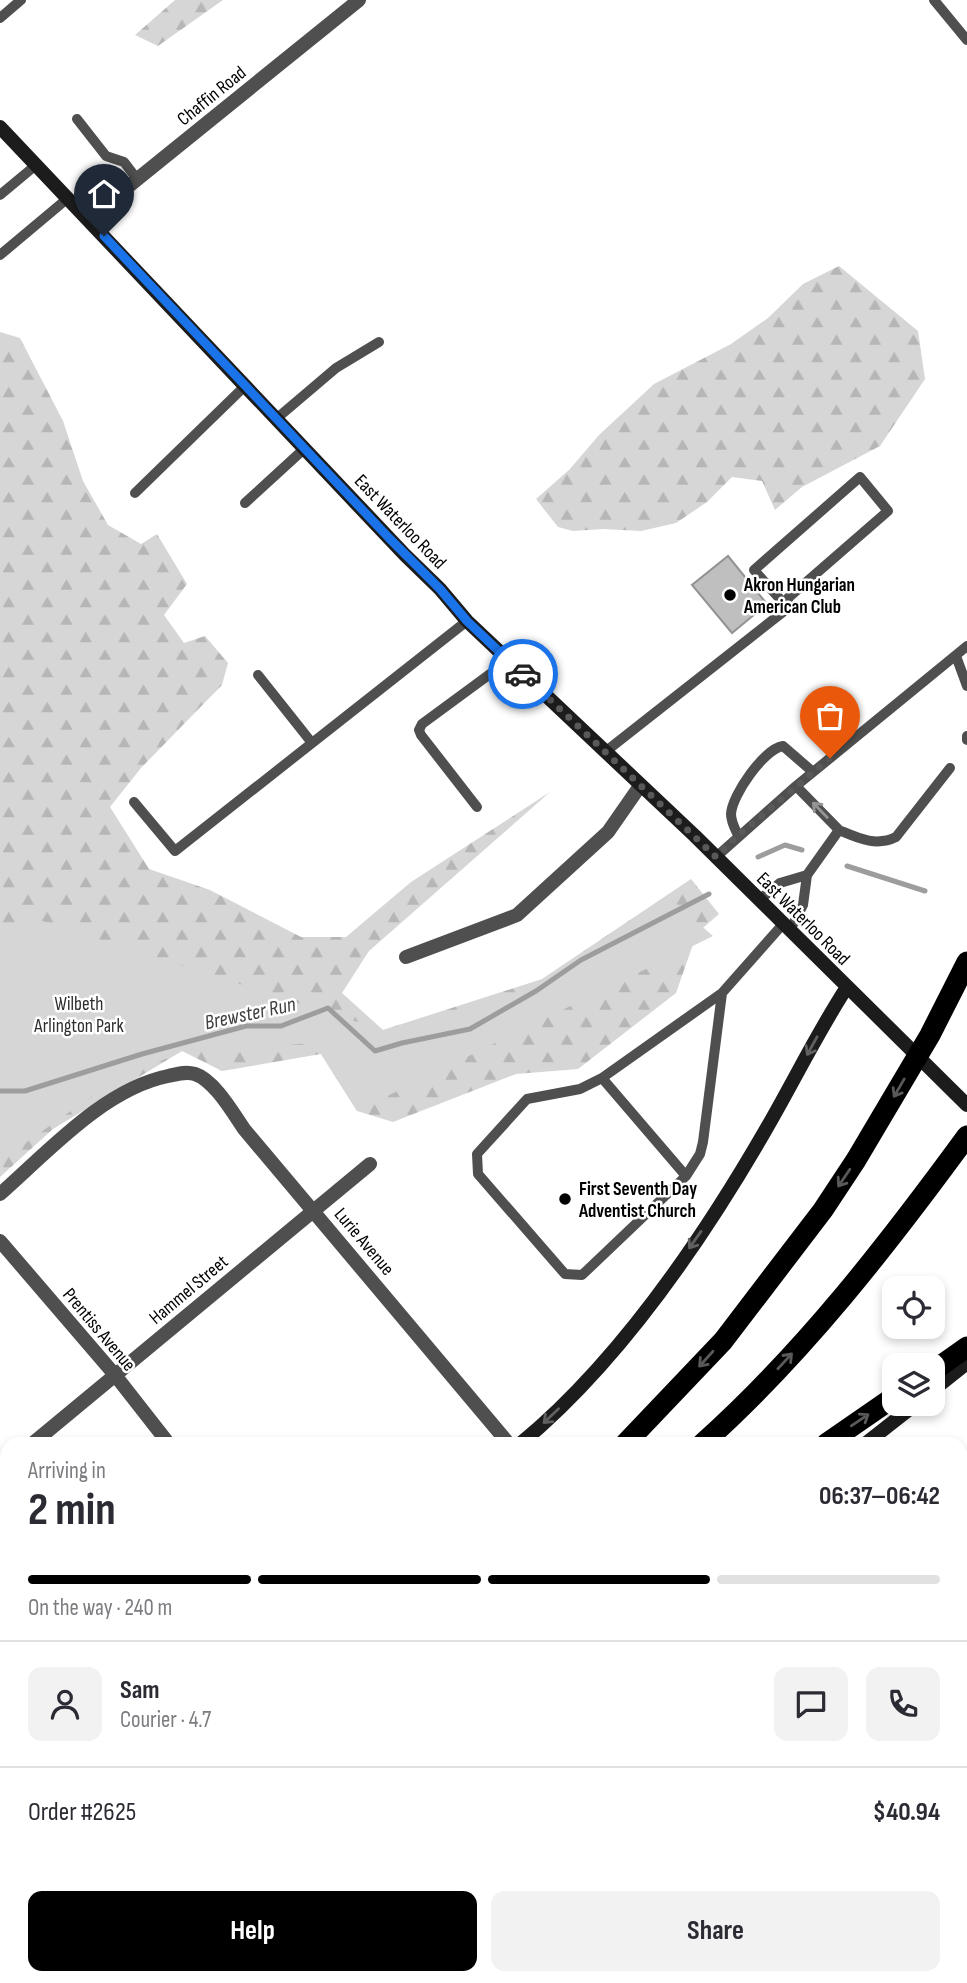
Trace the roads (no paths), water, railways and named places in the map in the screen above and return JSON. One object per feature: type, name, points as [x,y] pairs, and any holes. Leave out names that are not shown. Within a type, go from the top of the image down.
[{"type":"highway","points":[[632,1437],[723,1341],[802,1239],[880,1120],[967,962]]},
{"type":"highway","points":[[942,1180],[967,1136]]},
{"type":"highway","points":[[709,1437],[784,1362],[942,1180],[967,1159]]},
{"type":"highway","points":[[945,1363],[967,1347]]},
{"type":"highway","points":[[835,1437],[882,1405]]},
{"type":"main road","name":"East Waterloo Road","points":[[0,127],[440,589],[467,621],[716,857],[967,1105]]},
{"type":"main road","points":[[528,1437],[600,1366],[649,1305],[710,1220],[847,987]]},
{"type":"main road","points":[[945,1380],[967,1363]]},
{"type":"main road","points":[[874,1437],[901,1416]]},
{"type":"street","name":"Chaffin Road","points":[[88,219],[359,0]]},
{"type":"street","points":[[406,957],[517,915],[608,832],[640,786]]},
{"type":"street","name":"Lurie Avenue","points":[[0,1194],[57,1144],[123,1092],[153,1079],[185,1072],[197,1075],[218,1093],[244,1129],[503,1437]]},
{"type":"street","name":"Hammel Street","points":[[40,1437],[370,1164]]},
{"type":"street","name":"Prentiss Avenue","points":[[0,1241],[115,1375],[164,1437]]},
{"type":"lane","points":[[0,18],[21,0]]},
{"type":"lane","points":[[934,0],[967,40]]},
{"type":"lane","points":[[77,120],[106,156],[124,162],[138,179]]},
{"type":"lane","points":[[0,195],[36,165]]},
{"type":"lane","points":[[0,255],[68,198]]},
{"type":"lane","points":[[276,419],[336,368],[379,342]]},
{"type":"lane","points":[[135,493],[244,386]]},
{"type":"lane","points":[[245,503],[304,449]]},
{"type":"lane","points":[[860,477],[888,510],[788,598],[788,608],[754,570],[860,477]]},
{"type":"lane","points":[[604,752],[788,608]]},
{"type":"lane","points":[[134,802],[175,851],[467,621]]},
{"type":"lane","points":[[716,857],[796,786],[967,646]]},
{"type":"lane","points":[[956,656],[967,686]]},
{"type":"lane","points":[[477,807],[419,730],[422,724],[509,660]]},
{"type":"lane","points":[[258,675],[313,743]]},
{"type":"lane","points":[[738,835],[731,813],[736,797],[769,752],[783,746],[813,772]]},
{"type":"lane","points":[[796,786],[839,830],[876,842],[888,841],[896,837],[950,768]]},
{"type":"lane","points":[[722,993],[700,1154],[686,1176],[582,1275],[565,1274],[478,1174],[477,1154],[527,1099],[580,1089],[602,1078],[722,993],[787,927],[803,905],[807,875],[839,830]]},
{"type":"lane","points":[[759,900],[780,883],[807,875]]},
{"type":"lane","points":[[602,1078],[686,1176]]},
{"type":"waterway","name":"Brewster Run","points":[[758,857],[785,845],[802,850]]},
{"type":"waterway","name":"Brewster Run","points":[[847,866],[925,891]]},
{"type":"waterway","name":"Brewster Run","points":[[0,1091],[25,1091],[142,1054],[246,1026],[281,1026],[328,1008],[375,1051],[470,1029],[536,991],[581,960],[709,894]]},
{"type":"place","name":"Akron Hungarian American Club","points":[[730,595]]},
{"type":"place","name":"First Seventh Day Adventist Church","points":[[565,1199]]},
{"type":"park label","name":"Wilbeth Arlington Park","points":[[79,1014]]}]
